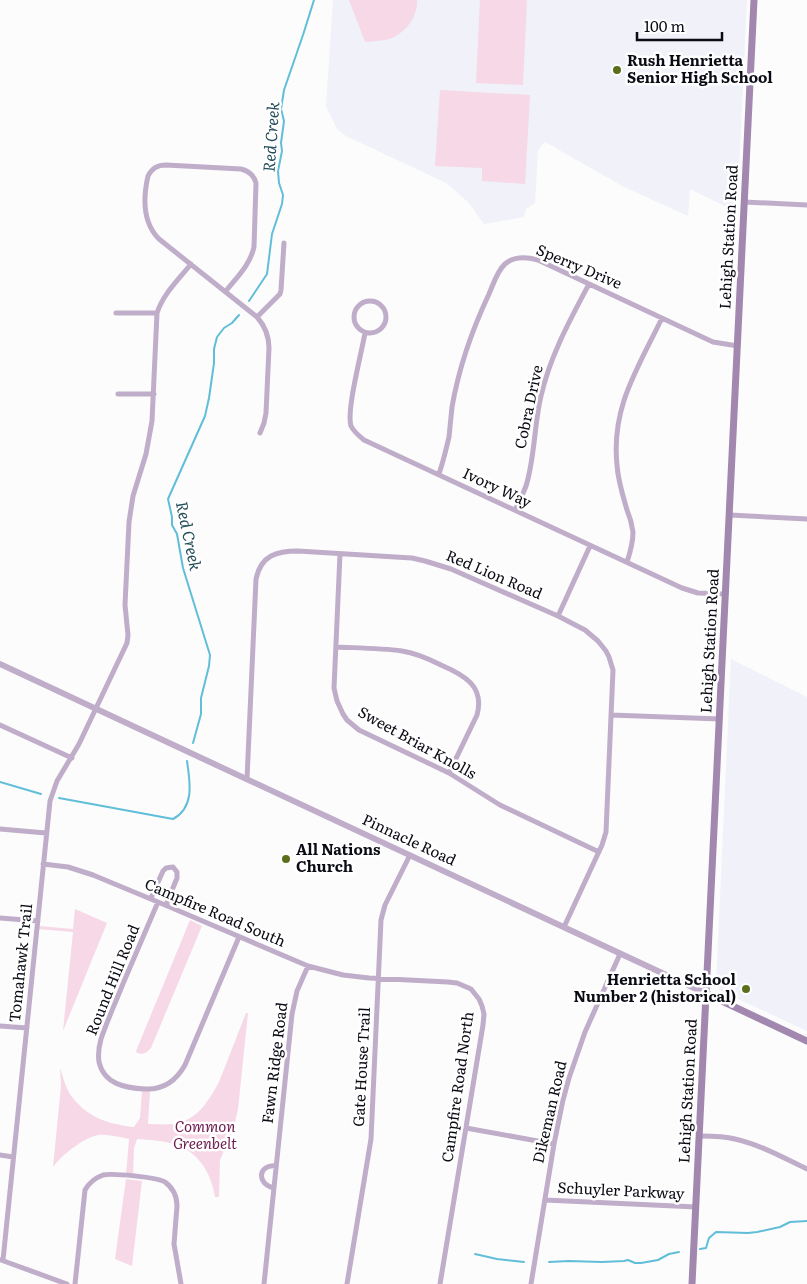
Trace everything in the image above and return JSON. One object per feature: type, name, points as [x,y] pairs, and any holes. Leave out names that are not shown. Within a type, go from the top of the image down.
[{"type":"main road","name":"Lehigh Station Road","points":[[692,1284],[754,0]]},
{"type":"main road","name":"Pinnacle Road","points":[[707,994],[807,1041]]},
{"type":"street","points":[[226,291],[249,262],[254,247],[255,179],[249,172],[234,168],[166,165],[156,167],[150,172],[147,180],[146,219],[150,229],[158,239],[257,317],[265,328],[269,342],[266,414],[260,433]]},
{"type":"street","points":[[744,202],[807,204]]},
{"type":"street","points":[[257,317],[280,294],[284,243]]},
{"type":"street","name":"Sperry Drive","points":[[439,474],[445,456],[452,407],[463,358],[481,311],[502,268],[508,262],[533,258],[713,342],[738,346]]},
{"type":"street","points":[[116,313],[157,313],[165,295],[191,264]]},
{"type":"street","name":"Cobra Drive","points":[[515,510],[523,494],[529,473],[541,397],[547,373],[563,334],[589,284]]},
{"type":"street","points":[[376,302],[384,310],[386,320],[376,332],[365,333],[354,322],[355,312],[361,304],[376,302]]},
{"type":"street","name":"Tomahawk Trail","points":[[1,1260],[50,801],[57,781],[72,758],[96,709],[121,655],[128,635],[125,605],[129,522],[133,496],[149,440],[152,421],[157,313]]},
{"type":"street","points":[[627,562],[633,534],[617,467],[616,436],[618,420],[626,391],[662,318]]},
{"type":"street","name":"Ivory Way","points":[[365,333],[350,411],[351,425],[364,440],[688,590],[707,594],[726,594]]},
{"type":"street","points":[[118,394],[154,394]]},
{"type":"street","points":[[730,515],[807,519]]},
{"type":"street","points":[[558,616],[590,546]]},
{"type":"street","name":"Red Lion Road","points":[[247,778],[256,579],[259,568],[270,556],[292,551],[396,557],[439,564],[558,616],[594,637],[609,657],[613,670],[604,838],[564,927]]},
{"type":"street","name":"Sweet Briar Knolls","points":[[340,554],[334,688],[339,707],[347,720],[366,734],[449,773],[500,805],[599,852]]},
{"type":"street","points":[[336,647],[395,650],[414,653],[456,672],[470,682],[478,695],[479,709],[449,773]]},
{"type":"street","name":"Pinnacle Road","points":[[0,664],[707,994]]},
{"type":"street","points":[[611,715],[720,719]]},
{"type":"street","points":[[0,725],[72,758]]},
{"type":"street","points":[[0,829],[46,833]]},
{"type":"street","name":"Gate House Trail","points":[[347,1284],[371,1139],[380,931],[383,912],[410,856]]},
{"type":"street","name":"Campfire Road South","points":[[43,864],[80,870],[151,898],[308,966],[343,975],[379,979]]},
{"type":"street","points":[[151,898],[164,870],[166,868],[173,868],[177,872],[176,878],[166,905]]},
{"type":"street","name":"Round Hill Road","points":[[158,902],[101,1039],[99,1061],[110,1080],[116,1084],[134,1088],[157,1089],[176,1078],[184,1065],[239,937]]},
{"type":"street","points":[[0,914],[0,918],[38,921]]},
{"type":"street","name":"Dikeman Road","points":[[532,1284],[554,1144],[563,1100],[576,1055],[620,954]]},
{"type":"street","name":"Fawn Ridge Road","points":[[264,1284],[292,1014],[297,992],[308,966]]},
{"type":"street","name":"Campfire Road North","points":[[379,979],[458,983],[471,990],[479,999],[484,1014],[440,1284]]},
{"type":"street","points":[[0,1026],[27,1028]]},
{"type":"street","points":[[466,1128],[554,1144]]},
{"type":"street","points":[[700,1136],[719,1136],[748,1143],[774,1152],[807,1169]]},
{"type":"street","points":[[0,1155],[13,1157]]},
{"type":"street","points":[[274,1188],[265,1185],[262,1181],[262,1176],[263,1170],[267,1166],[276,1166]]},
{"type":"street","points":[[75,1284],[85,1190],[89,1183],[96,1178],[110,1174],[158,1180],[167,1183],[174,1191],[177,1206],[174,1244],[181,1284]]},
{"type":"street","name":"Schuyler Parkway","points":[[545,1200],[696,1207]]},
{"type":"street","points":[[1,1260],[66,1284]]},
{"type":"shaded area","points":[[333,0],[747,0],[737,212],[690,189],[688,216],[624,187],[545,142],[538,150],[535,203],[526,209],[524,217],[484,224],[468,202],[446,183],[346,136],[337,129],[326,106]]},
{"type":"shaded area","points":[[731,659],[807,697],[807,1031],[721,991],[716,984]]},
{"type":"green space","points":[[349,0],[417,0],[417,6],[416,12],[407,27],[397,35],[386,40],[365,42]]},
{"type":"green space","points":[[480,0],[527,0],[523,85],[476,83]]},
{"type":"green space","points":[[440,90],[530,95],[525,184],[482,181],[482,168],[435,166]]},
{"type":"green space","points":[[75,909],[107,923],[63,1031],[73,932],[38,929],[39,926],[73,929]]},
{"type":"green space","points":[[190,920],[202,926],[151,1048],[145,1053],[137,1053],[136,1051]]},
{"type":"green space","name":"Common Greenbelt","points":[[246,1013],[248,1013],[238,1109],[233,1131],[220,1160],[219,1197],[215,1197],[207,1171],[196,1157],[182,1147],[155,1140],[137,1139],[134,1148],[133,1175],[126,1175],[129,1139],[110,1135],[98,1135],[80,1143],[67,1152],[53,1167],[61,1086],[60,1068],[65,1084],[76,1102],[98,1118],[115,1124],[134,1127],[140,1118],[142,1091],[150,1091],[148,1124],[181,1122],[195,1115],[215,1089]]},
{"type":"green space","name":"Common Greenbelt","points":[[126,1179],[142,1181],[132,1266],[115,1259]]},
{"type":"waterway","name":"Red Creek","points":[[249,301],[267,274],[272,234],[283,195],[278,171],[282,151],[281,143],[284,121],[281,109],[284,90],[314,0]]},
{"type":"waterway","name":"Red Creek","points":[[193,743],[201,714],[201,698],[210,655],[183,568],[177,534],[172,525],[168,499],[205,416],[217,337],[239,315]]},
{"type":"waterway","name":"Red Creek","points":[[59,798],[173,819],[180,814],[188,801],[190,785],[187,761]]},
{"type":"waterway","name":"Red Creek","points":[[0,782],[41,794]]},
{"type":"waterway","points":[[700,1249],[706,1248],[709,1238],[716,1232],[757,1232],[780,1227],[790,1222],[807,1221]]},
{"type":"waterway","points":[[549,1262],[628,1260],[641,1263],[658,1260],[669,1254],[679,1252]]},
{"type":"waterway","points":[[475,1254],[524,1262]]},
{"type":"place","name":"Rush Henrietta Senior High School","points":[[617,70]]},
{"type":"place","name":"All Nations Church","points":[[286,859]]},
{"type":"place","name":"Henrietta School Number 2 (historical)","points":[[746,989]]}]
